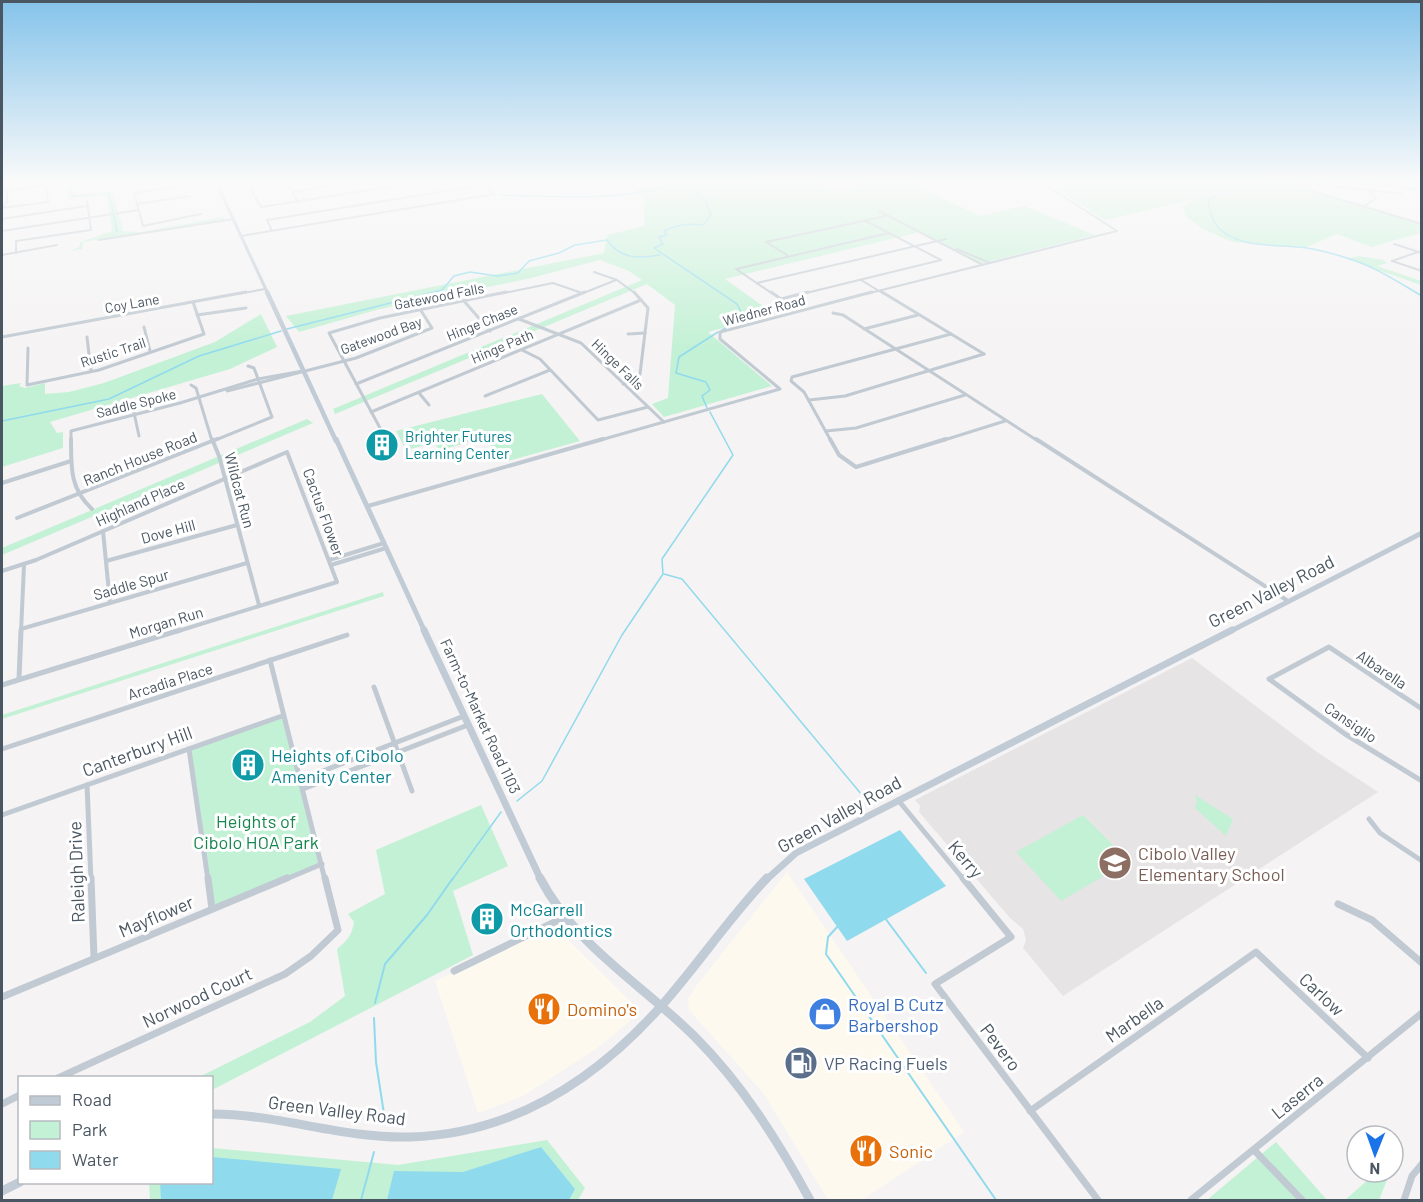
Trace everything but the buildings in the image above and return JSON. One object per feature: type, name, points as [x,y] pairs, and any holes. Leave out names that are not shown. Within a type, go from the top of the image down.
[{"type":"main road","name":"Farm-to-Market Road 1103","points":[[242,236],[526,851],[565,917],[594,947],[695,1037],[742,1089],[777,1140],[810,1200]]},
{"type":"main road","name":"Green Valley Road","points":[[213,1114],[266,1118],[410,1137],[462,1131],[530,1111],[579,1084],[618,1052],[661,1007],[754,890],[772,871],[796,853],[1422,533]]},
{"type":"main road","points":[[2,1191],[18,1183]]},
{"type":"street","points":[[16,253],[16,241],[49,236]]},
{"type":"street","points":[[99,240],[124,236]]},
{"type":"street","points":[[787,255],[766,242],[792,236]]},
{"type":"street","points":[[875,236],[735,268],[782,299],[941,260],[895,236]]},
{"type":"street","points":[[929,236],[984,265]]},
{"type":"street","name":"Wiedner Road","points":[[368,506],[780,388],[722,341],[719,337],[720,332],[1097,236]]},
{"type":"street","points":[[756,283],[946,239]]},
{"type":"street","points":[[1394,244],[1420,253]]},
{"type":"street","points":[[2,255],[57,245]]},
{"type":"street","points":[[954,249],[974,254],[990,263]]},
{"type":"street","points":[[1420,253],[1392,261],[1422,271]]},
{"type":"street","points":[[594,272],[616,279],[648,309],[640,374],[635,380],[623,384]]},
{"type":"street","name":"Hinge Chase","points":[[356,384],[616,279]]},
{"type":"street","points":[[809,400],[845,396],[984,354],[861,280]]},
{"type":"street","name":"Gatewood Falls","points":[[343,361],[329,333],[420,309],[554,283],[582,293]]},
{"type":"street","name":"Coy Lane","points":[[2,337],[265,289]]},
{"type":"street","name":"Hinge Path","points":[[371,412],[641,300]]},
{"type":"street","points":[[464,301],[490,330]]},
{"type":"street","points":[[193,302],[197,315],[246,308]]},
{"type":"street","name":"Gatewood Bay","points":[[303,370],[343,361],[432,328],[420,309]]},
{"type":"street","points":[[833,313],[843,315],[1288,602]]},
{"type":"street","name":"Rustic Trail","points":[[28,348],[27,385],[92,372],[204,334],[197,315]]},
{"type":"street","points":[[864,329],[918,315]]},
{"type":"street","name":"Hinge Falls","points":[[519,319],[581,343],[664,422]]},
{"type":"street","points":[[374,320],[378,325]]},
{"type":"street","points":[[144,327],[150,351]]},
{"type":"street","points":[[628,334],[645,333]]},
{"type":"street","points":[[951,334],[792,377],[790,381],[809,400],[843,459],[853,466],[861,467],[1005,421]]},
{"type":"street","points":[[87,337],[92,372]]},
{"type":"street","points":[[522,349],[540,359],[598,420],[648,407]]},
{"type":"street","points":[[343,361],[380,428]]},
{"type":"street","points":[[248,366],[254,368],[259,380]]},
{"type":"street","name":"Saddle Spoke","points":[[71,461],[71,431],[303,370]]},
{"type":"street","points":[[484,396],[527,377],[550,370]]},
{"type":"street","name":"Ranch House Road","points":[[17,518],[78,496],[272,417],[259,380]]},
{"type":"street","name":"Wildcat Run","points":[[191,385],[196,388],[200,397],[259,605]]},
{"type":"street","points":[[419,393],[429,405]]},
{"type":"street","points":[[826,431],[862,427],[965,395]]},
{"type":"street","points":[[125,405],[134,408],[139,436]]},
{"type":"street","name":"Highland Place","points":[[2,571],[24,565],[287,452]]},
{"type":"street","name":"Cactus Flower","points":[[287,452],[290,454],[337,582]]},
{"type":"street","points":[[2,483],[71,461],[72,484],[78,496],[92,509]]},
{"type":"street","name":"Dove Hill","points":[[106,561],[237,525]]},
{"type":"street","points":[[104,531],[110,603]]},
{"type":"street","points":[[330,563],[385,546]]},
{"type":"street","name":"Saddle Spur","points":[[21,629],[247,563]]},
{"type":"street","points":[[20,680],[24,565]]},
{"type":"street","name":"Morgan Run","points":[[2,685],[337,582]]},
{"type":"street","name":"Arcadia Place","points":[[2,749],[347,635]]},
{"type":"street","name":"Albarella","points":[[1269,679],[1329,647],[1422,710]]},
{"type":"street","points":[[270,660],[282,716],[322,864]]},
{"type":"street","name":"Cansiglio","points":[[1269,679],[1345,734],[1422,781]]},
{"type":"street","points":[[374,687],[412,791]]},
{"type":"street","name":"Canterbury Hill","points":[[2,815],[282,716]]},
{"type":"street","points":[[300,780],[464,716]]},
{"type":"street","points":[[303,789],[468,725]]},
{"type":"street","points":[[189,749],[212,909]]},
{"type":"street","name":"Raleigh Drive","points":[[87,785],[94,958]]},
{"type":"street","name":"Kerry","points":[[898,800],[1011,937]]},
{"type":"street","points":[[1368,819],[1380,833],[1422,861]]},
{"type":"street","name":"Mayflower","points":[[2,997],[322,864]]},
{"type":"street","name":"Norwood Court","points":[[60,1076],[285,974],[311,956],[339,930],[322,864]]},
{"type":"street","points":[[1338,904],[1350,906],[1365,915],[1422,963]]},
{"type":"street","points":[[454,971],[565,917]]},
{"type":"street","name":"Pevero","points":[[1011,937],[935,984],[1098,1200]]},
{"type":"street","name":"Marbella","points":[[1030,1111],[1256,952]]},
{"type":"street","name":"Carlow","points":[[1256,952],[1368,1058]]},
{"type":"street","name":"Laserra","points":[[1191,1200],[1422,1013]]},
{"type":"street","points":[[2,1104],[18,1096]]},
{"type":"street","points":[[1254,1150],[1302,1200]]},
{"type":"street","points":[[1404,1200],[1412,1176],[1422,1164]]},
{"type":"shaded area","name":"Cibolo Valley Elementary School","points":[[1192,658],[1317,752],[1378,792],[1063,996],[1023,948],[1026,940],[1023,929],[1010,918],[919,812],[920,806],[915,800]]},
{"type":"shaded area","points":[[787,872],[964,1132],[862,1200],[828,1200],[764,1094],[689,1010],[688,999],[696,986]]},
{"type":"shaded area","points":[[550,929],[558,930],[632,1003],[629,1022],[596,1049],[523,1096],[478,1113],[435,981]]},
{"type":"green space","points":[[98,236],[121,236],[83,242],[82,249],[70,251],[79,247],[81,242]]},
{"type":"green space","points":[[607,236],[903,236],[725,279],[774,314],[708,332],[772,386],[664,417],[652,404],[668,398],[675,305],[647,284],[335,414],[333,409],[642,280],[629,271],[600,260],[527,279],[380,309],[299,332],[286,316],[604,253]]},
{"type":"green space","points":[[928,236],[1091,236],[979,264]]},
{"type":"green space","points":[[1219,236],[1332,236],[1304,248],[1232,242]]},
{"type":"green space","points":[[1342,236],[1410,236],[1371,247]]},
{"type":"green space","points":[[1358,256],[1384,260],[1387,263],[1377,266],[1421,281],[1421,285],[1347,259]]},
{"type":"green space","points":[[261,314],[277,347],[230,369],[50,422],[57,433],[63,432],[63,448],[2,467],[2,386],[21,383],[19,386],[25,388],[45,383],[45,394],[69,392],[104,383],[215,342]]},
{"type":"green space","points":[[542,394],[580,441],[504,462],[485,438],[440,450],[434,443],[406,450],[396,431]]},
{"type":"green space","points":[[307,419],[313,423],[2,555],[2,548]]},
{"type":"green space","points":[[383,592],[384,596],[2,719],[2,715]]},
{"type":"green space","name":"Heights of Cibolo HOA Park","points":[[282,716],[322,864],[212,909],[189,749]]},
{"type":"green space","points":[[1195,795],[1233,819],[1226,836],[1195,808],[1197,801]]},
{"type":"green space","points":[[481,805],[508,866],[453,891],[473,955],[213,1089],[213,1076],[201,1076],[310,1022],[345,996],[337,949],[352,931],[354,922],[348,914],[385,894],[376,850]]},
{"type":"green space","points":[[1083,815],[1129,861],[1061,901],[1016,852]]},
{"type":"green space","points":[[547,1140],[585,1188],[578,1200],[150,1200],[149,1184],[213,1184],[213,1148],[398,1165]]},
{"type":"green space","points":[[1276,1142],[1327,1200],[1207,1200]]},
{"type":"green space","points":[[1363,1184],[1385,1184],[1379,1200],[1345,1200]]},
{"type":"water","points":[[900,830],[946,886],[847,941],[804,879]]},
{"type":"water","points":[[541,1147],[575,1189],[569,1200],[387,1200],[394,1171],[463,1172]]},
{"type":"water","points":[[213,1157],[341,1169],[332,1200],[161,1200],[160,1184],[213,1184]]},
{"type":"waterway","points":[[663,236],[659,237],[663,244],[654,248],[737,304],[744,318],[722,330]]},
{"type":"waterway","points":[[1230,236],[1247,242],[1307,248],[1357,261],[1422,296]]},
{"type":"waterway","points":[[287,329],[442,290],[454,276],[470,272],[497,276],[518,273],[529,261],[559,253],[575,245],[607,240],[618,251],[630,256],[660,255]]},
{"type":"waterway","points":[[2,421],[109,399],[199,356],[281,331]]},
{"type":"waterway","points":[[707,408],[702,396],[710,390],[706,382],[676,373],[679,357],[718,332]]},
{"type":"waterway","points":[[517,801],[542,781],[622,635],[663,574],[662,559],[733,455],[710,412]]},
{"type":"waterway","points":[[664,574],[682,579],[867,801]]},
{"type":"waterway","points":[[452,880],[501,812]]},
{"type":"waterway","points":[[375,1003],[385,964],[427,915],[453,878]]},
{"type":"waterway","points":[[885,918],[926,973]]},
{"type":"waterway","points":[[838,926],[828,937],[826,954],[996,1200]]},
{"type":"waterway","points":[[374,1018],[376,1062],[384,1114]]},
{"type":"waterway","points":[[361,1200],[374,1152]]},
{"type":"place","name":"Brighter Futures Learning Center","points":[[382,445]]},
{"type":"place","name":"Heights of Cibolo Amenity Center","points":[[248,765]]},
{"type":"place","name":"Cibolo Valley Elementary School","points":[[1115,863]]},
{"type":"place","name":"McGarrell Orthodontics","points":[[487,919]]},
{"type":"place","name":"Domino's","points":[[544,1009]]},
{"type":"place","name":"Royal B Cutz Barbershop","points":[[825,1014]]},
{"type":"place","name":"VP Racing Fuels","points":[[801,1063]]},
{"type":"place","name":"Sonic","points":[[866,1151]]}]
